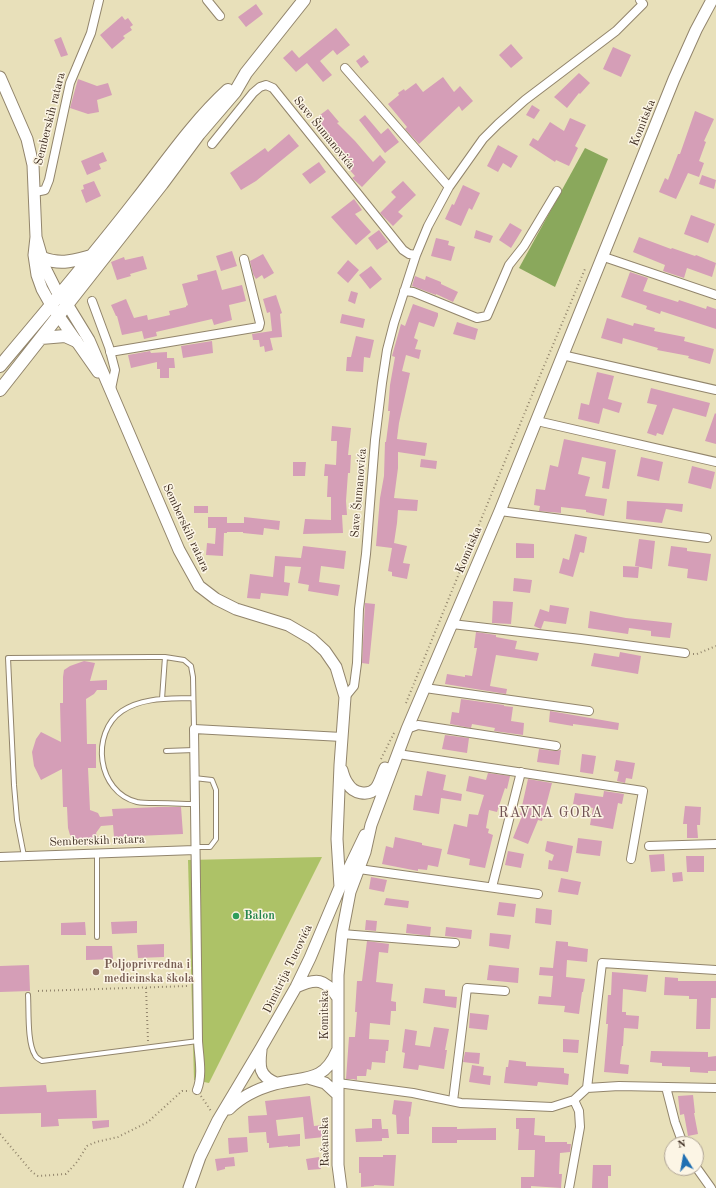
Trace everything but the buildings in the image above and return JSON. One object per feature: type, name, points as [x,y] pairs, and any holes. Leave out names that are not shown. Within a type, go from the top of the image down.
[{"type":"main road","points":[[0,366],[136,200],[186,134],[210,107],[246,73],[304,0]]},
{"type":"main road","name":"Komitska","points":[[371,825],[407,729],[537,422],[562,355],[604,257],[674,79],[696,30],[712,0]]},
{"type":"main road","points":[[0,390],[162,184],[199,134],[235,92],[246,73]]},
{"type":"main road","name":"Semberskih ratara","points":[[0,77],[28,139],[33,165],[36,236]]},
{"type":"main road","points":[[36,236],[47,271],[59,294],[90,340],[110,389]]},
{"type":"main road","points":[[36,236],[34,255],[37,275],[42,289],[51,305],[110,389]]},
{"type":"main road","points":[[42,258],[53,262],[67,262],[91,256]]},
{"type":"main road","points":[[41,338],[65,336],[76,341]]},
{"type":"main road","name":"Semberskih ratara","points":[[110,389],[179,550],[199,586],[216,599],[236,609],[288,625],[312,638],[325,651],[336,667],[345,697],[337,839],[340,887]]},
{"type":"main road","points":[[340,765],[348,785],[357,792],[363,794],[373,791],[397,743],[407,729]]},
{"type":"main road","name":"Dimitrija Tucovića","points":[[190,1188],[200,1157],[218,1120],[262,1048],[296,987],[340,887],[354,868],[364,836],[371,825]]},
{"type":"main road","points":[[337,839],[344,847],[354,868]]},
{"type":"main road","name":"Komitska","points":[[338,1095],[338,975],[342,934],[354,868]]},
{"type":"main road","points":[[296,987],[313,981],[321,982],[328,984],[338,998]]},
{"type":"main road","points":[[262,1048],[260,1058],[262,1071],[264,1076],[276,1083]]},
{"type":"main road","name":"Dimitrija Tucovića","points":[[218,1120],[249,1093],[276,1083],[308,1078],[320,1074],[328,1067],[338,1048]]},
{"type":"main road","name":"Dimitrija Tucovića","points":[[308,1078],[325,1083],[338,1095]]},
{"type":"main road","name":"Račanska","points":[[338,1095],[338,1166],[341,1188]]},
{"type":"street","name":"Semberskih ratara","points":[[35,192],[45,190],[49,180],[70,83],[91,33],[99,0]]},
{"type":"street","points":[[207,0],[220,16]]},
{"type":"street","name":"Save Šumanovića","points":[[345,697],[354,686],[357,663],[359,609],[366,554],[375,440],[387,350],[404,291],[416,255],[428,226],[449,187],[483,139],[498,124],[542,87],[616,31],[643,1]]},
{"type":"street","points":[[345,68],[449,187]]},
{"type":"street","name":"Save Šumanovića","points":[[212,144],[253,93],[260,87],[266,85],[272,88],[403,250],[409,254],[416,255]]},
{"type":"street","points":[[404,291],[413,292],[477,318],[487,316],[491,310],[509,265],[524,246],[558,191]]},
{"type":"street","points":[[604,257],[716,295]]},
{"type":"street","points":[[110,352],[259,327],[260,323],[244,260]]},
{"type":"street","points":[[92,301],[110,352],[114,370],[110,389]]},
{"type":"street","points":[[562,355],[716,390]]},
{"type":"street","points":[[537,422],[716,462]]},
{"type":"street","points":[[500,511],[707,538]]},
{"type":"street","points":[[452,624],[686,653]]},
{"type":"street","points":[[425,688],[589,711]]},
{"type":"street","points":[[407,729],[418,725],[556,746]]},
{"type":"street","points":[[197,1090],[200,1083],[198,1041],[194,729],[342,737]]},
{"type":"street","points":[[398,754],[643,791],[631,859]]},
{"type":"street","points":[[492,887],[521,772]]},
{"type":"street","points":[[649,846],[716,844]]},
{"type":"street","name":"Semberskih ratara","points":[[0,857],[97,854],[195,848]]},
{"type":"street","points":[[354,868],[538,894]]},
{"type":"street","points":[[342,934],[455,943]]},
{"type":"street","points":[[587,1088],[602,963],[716,970]]},
{"type":"street","points":[[453,1101],[466,988],[505,991]]},
{"type":"street","points":[[338,1083],[413,1093],[461,1103],[552,1107],[574,1100],[587,1088],[619,1086],[716,1088]]},
{"type":"street","points":[[666,1087],[680,1136]]},
{"type":"street","points":[[569,1188],[580,1128],[579,1111],[574,1100]]},
{"type":"street","points":[[702,1176],[711,1188]]},
{"type":"lane","points":[[162,699],[165,657]]},
{"type":"lane","points":[[24,856],[17,820],[14,785],[8,658],[165,657],[184,660],[191,666],[193,677],[194,729]]},
{"type":"lane","points":[[193,698],[162,699],[135,704],[121,712],[109,725],[103,739],[101,757],[104,769],[109,779],[116,789],[125,797],[137,802],[195,804]]},
{"type":"lane","points":[[166,751],[194,750]]},
{"type":"lane","points":[[194,778],[212,780],[216,790],[216,839],[210,847],[195,848]]},
{"type":"lane","points":[[97,854],[97,937]]},
{"type":"lane","points":[[28,995],[30,1041],[36,1057],[42,1061],[198,1041]]},
{"type":"path","points":[[406,703],[518,429],[586,268]]},
{"type":"path","points":[[686,653],[697,654],[716,646]]},
{"type":"path","points":[[379,765],[394,732]]},
{"type":"path","points":[[38,991],[198,986]]},
{"type":"path","points":[[146,988],[148,1047]]},
{"type":"path","points":[[0,1134],[32,1172],[38,1176],[66,1174],[87,1146],[96,1142],[118,1137],[148,1122],[182,1091],[197,1090],[218,1120]]},
{"type":"green space","points":[[585,148],[608,159],[555,287],[519,268]]},
{"type":"green space","points":[[322,857],[209,1083],[194,1080],[188,860]]},
{"type":"place","name":"Balon","points":[[236,916]]},
{"type":"place","name":"Poljoprivredna i medicinska škola","points":[[96,972]]},
{"type":"district","name":"RAVNA GORA","points":[[551,813]]}]
